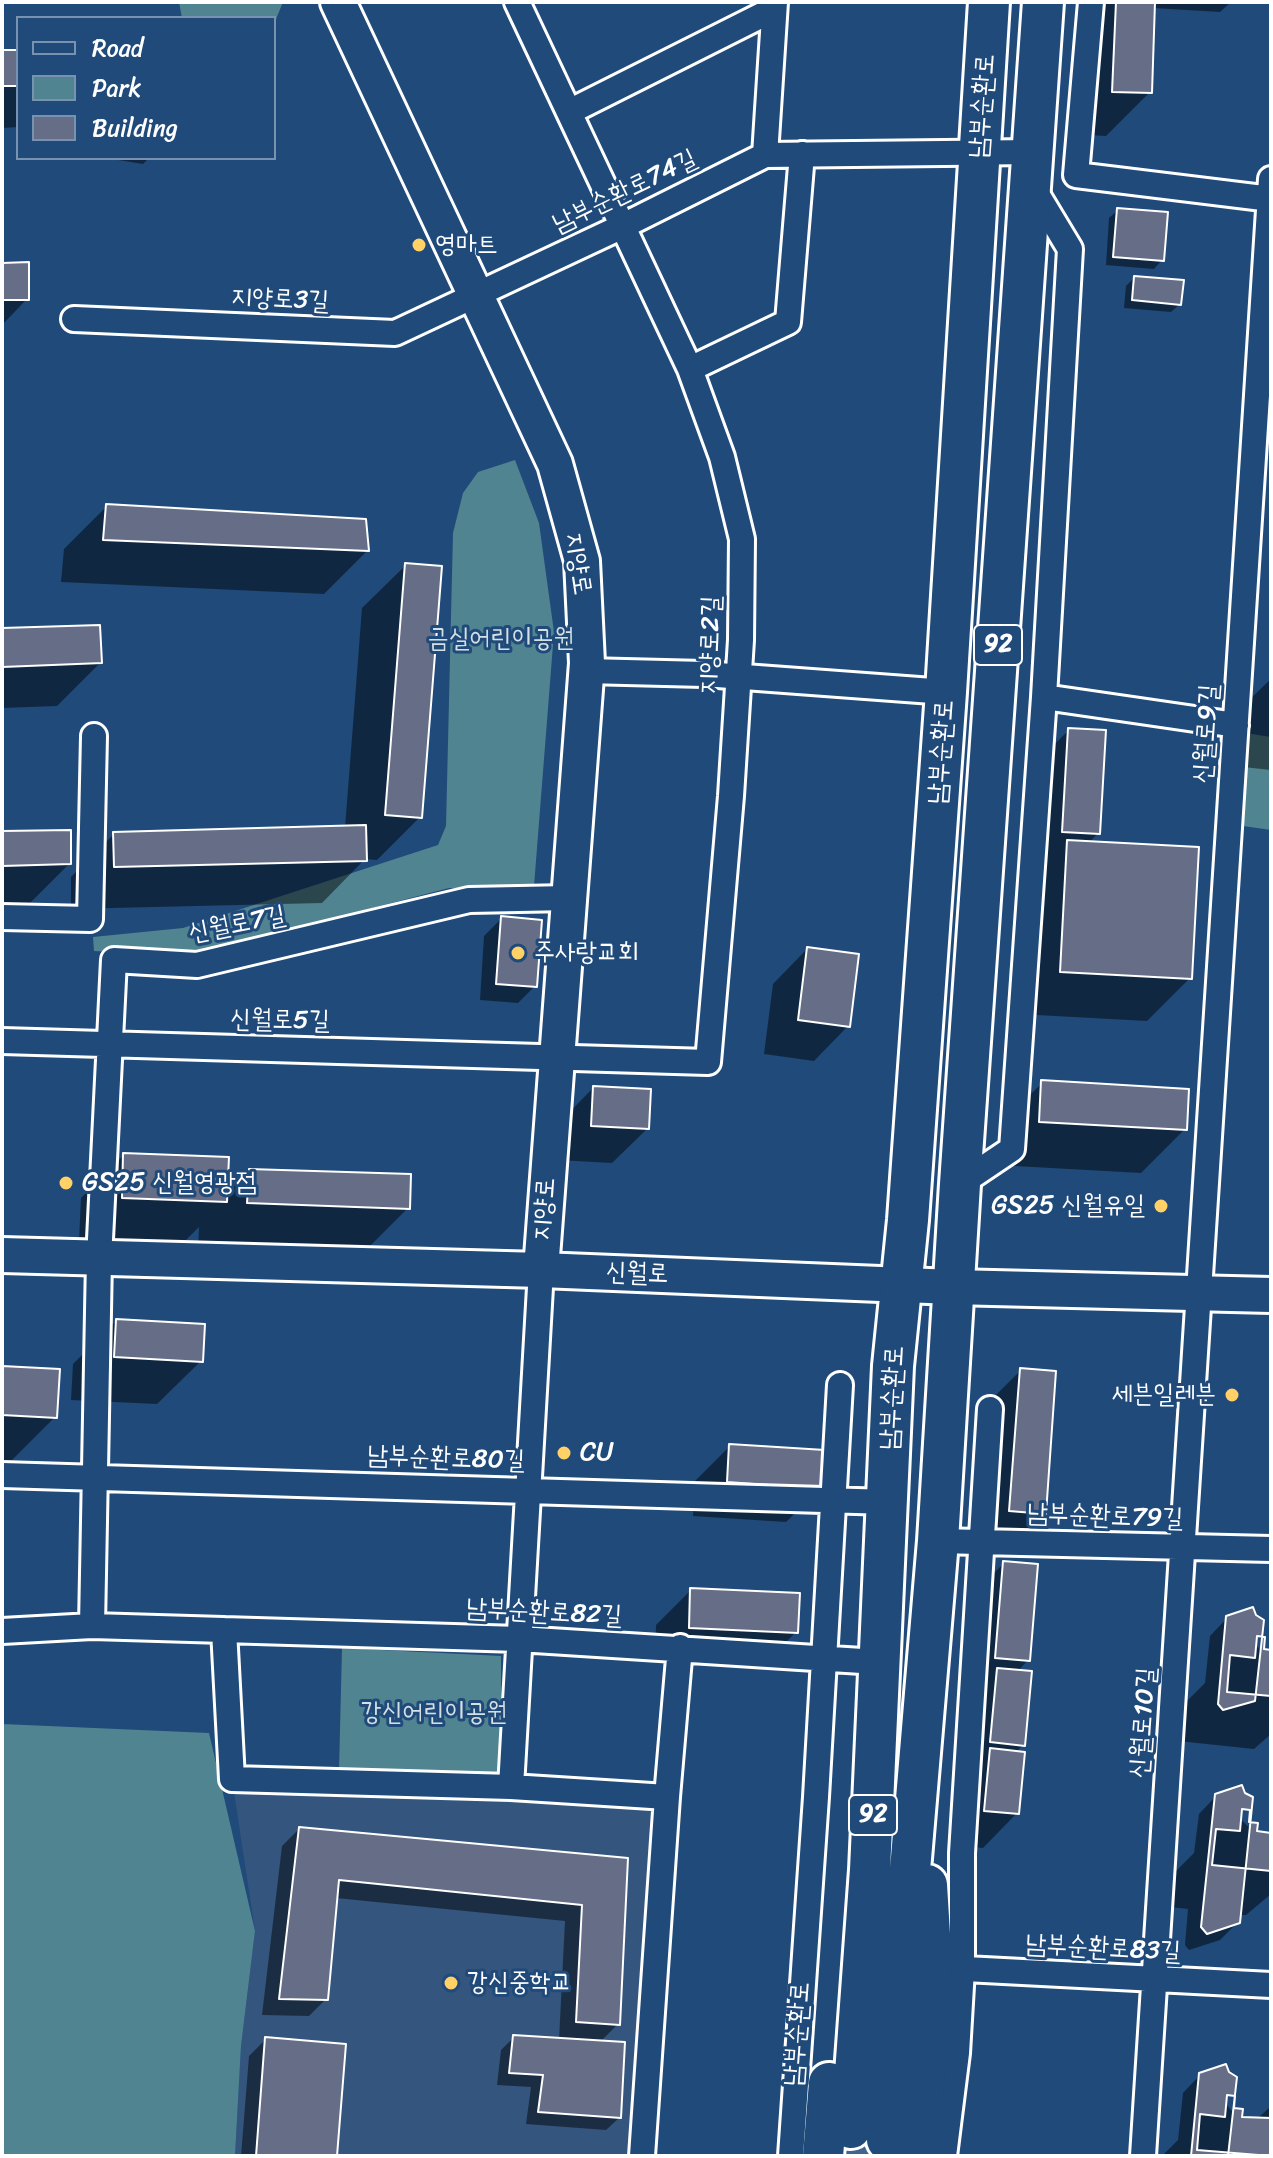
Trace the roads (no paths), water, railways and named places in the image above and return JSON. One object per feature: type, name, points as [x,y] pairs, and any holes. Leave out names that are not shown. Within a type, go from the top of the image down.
[{"type":"main road","name":"남부순환로","points":[[855,2129],[889,1502],[893,1366],[946,692],[989,2]]},
{"type":"main road","name":"남부순환로","points":[[855,2129],[918,1758],[938,1541],[1043,2]]},
{"type":"main road","name":"남부순환로","points":[[855,2129],[843,1660],[889,1502]]},
{"type":"main road","name":"남부순환로","points":[[823,2156],[855,2129],[947,1968],[918,1758]]},
{"type":"street","name":"지양로","points":[[338,2],[555,464],[582,561],[586,671],[541,1270]]},
{"type":"street","points":[[1091,2],[1076,175],[1271,193]]},
{"type":"street","name":"지양로2길","points":[[518,3],[690,369],[722,457],[742,539],[739,678],[708,1062],[557,1056]]},
{"type":"street","points":[[569,112],[774,6]]},
{"type":"street","points":[[765,155],[774,6]]},
{"type":"street","name":"남부순환로74길","points":[[475,294],[623,226],[765,155],[980,153],[1032,168]]},
{"type":"street","points":[[690,369],[788,322],[802,154]]},
{"type":"street","points":[[960,1184],[1012,1149],[1044,697],[1070,249],[1032,168]]},
{"type":"street","name":"신월로9길","points":[[1199,1293],[1236,725],[1260,525],[1271,193]]},
{"type":"street","name":"지양로3길","points":[[74,319],[395,333],[475,294]]},
{"type":"street","points":[[586,671],[704,674],[946,692]]},
{"type":"street","points":[[1044,697],[1236,725]]},
{"type":"street","points":[[2,917],[90,919],[94,736]]},
{"type":"street","name":"신월로7길","points":[[92,1626],[99,1259],[114,960],[197,965],[469,900],[569,898]]},
{"type":"street","name":"신월로5길","points":[[2,1041],[557,1056]]},
{"type":"street","name":"신월로","points":[[2,1255],[1271,1295]]},
{"type":"street","points":[[511,1787],[541,1270]]},
{"type":"street","name":"신월로10길","points":[[1143,2156],[1199,1293]]},
{"type":"street","name":"남부순환로","points":[[840,1385],[833,1500],[843,1660]]},
{"type":"street","name":"남부순환로","points":[[944,2156],[957,2053],[947,1968],[962,1853],[990,1409]]},
{"type":"street","name":"남부순환로80길","points":[[2,1475],[889,1502]]},
{"type":"street","name":"남부순환로79길","points":[[938,1541],[1271,1549]]},
{"type":"street","name":"남부순환로82길","points":[[2,1631],[92,1626],[519,1639],[680,1647],[843,1660]]},
{"type":"street","points":[[224,1630],[232,1779],[511,1787],[667,1797]]},
{"type":"street","points":[[642,2156],[680,1647]]},
{"type":"street","name":"남부순환로83길","points":[[947,1968],[1271,1985]]},
{"type":"street","name":"남부순환로","points":[[791,2156],[855,2129]]},
{"type":"tunnel","points":[[849,2156],[851,2128]]},
{"type":"place","name":"영마트","points":[[419,245]]},
{"type":"place","name":"주사랑교회","points":[[518,953]]},
{"type":"place","name":"GS25 신월영광점","points":[[66,1183]]},
{"type":"place","name":"GS25 신월유일","points":[[1161,1206]]},
{"type":"place","name":"세븐일레븐","points":[[1232,1395]]},
{"type":"place","name":"CU","points":[[564,1453]]},
{"type":"place","name":"강신중학교","points":[[451,1983]]},
{"type":"park label","name":"금실어린이공원","points":[[501,639]]},
{"type":"park label","name":"강신어린이공원","points":[[434,1713]]}]
